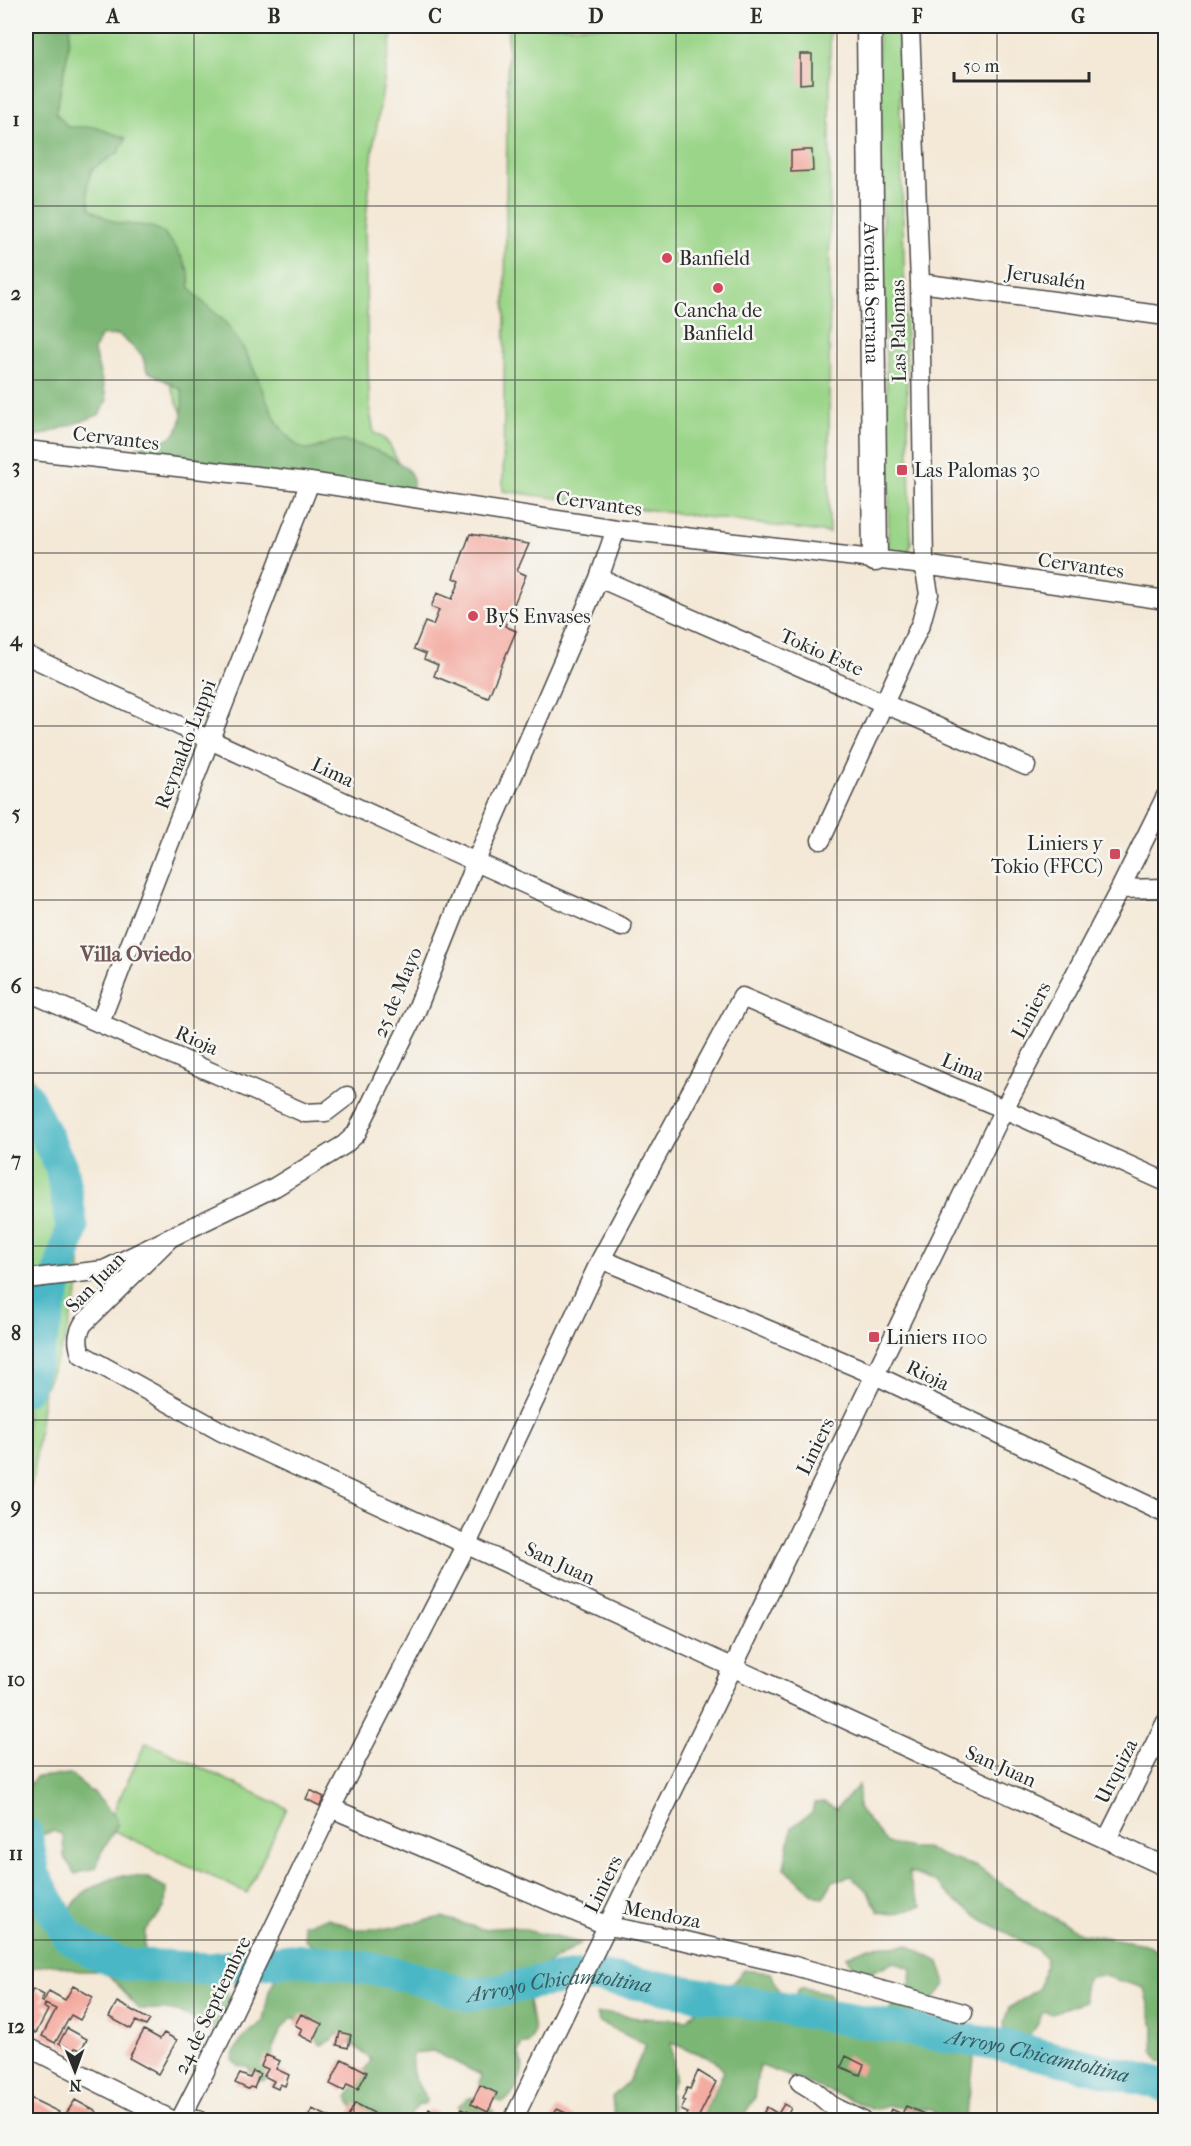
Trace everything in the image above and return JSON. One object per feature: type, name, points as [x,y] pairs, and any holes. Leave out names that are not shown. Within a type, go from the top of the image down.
[{"type":"main road","name":"Avenida Serrana","points":[[869,26],[875,560]]},
{"type":"street","name":"Las Palomas","points":[[910,26],[920,283],[924,565]]},
{"type":"street","name":"Jerusalén","points":[[920,283],[1166,316]]},
{"type":"street","name":"Cervantes","points":[[26,450],[310,482],[616,529],[924,565],[1166,600]]},
{"type":"street","name":"Reynaldo Luppi","points":[[100,1022],[212,740],[310,482]]},
{"type":"street","name":"25 de Mayo","points":[[26,1279],[104,1270],[275,1186],[344,1144],[356,1134],[415,1014],[475,863],[599,578],[616,529]]},
{"type":"street","points":[[821,840],[926,609],[929,594],[924,565]]},
{"type":"street","name":"Tokio Este","points":[[599,578],[1026,766]]},
{"type":"street","name":"Lima","points":[[26,656],[475,863],[622,927]]},
{"type":"street","name":"Liniers","points":[[513,2121],[1004,1109],[1166,796]]},
{"type":"street","points":[[1119,889],[1166,888]]},
{"type":"street","name":"Rioja","points":[[26,991],[305,1113],[326,1112],[347,1096]]},
{"type":"street","name":"Lima","points":[[742,997],[1004,1109],[1166,1182]]},
{"type":"street","name":"24 de Septiembre","points":[[180,2121],[331,1808],[467,1544],[601,1258],[742,997]]},
{"type":"street","name":"San Juan","points":[[170,1238],[83,1324],[77,1341],[81,1354],[222,1432],[732,1669],[1166,1867]]},
{"type":"street","name":"Rioja","points":[[601,1258],[875,1375],[1166,1514]]},
{"type":"street","name":"Urquiza","points":[[1107,1839],[1166,1722]]},
{"type":"street","name":"Mendoza","points":[[331,1808],[608,1926],[791,1965],[963,2013]]},
{"type":"street","points":[[26,2046],[172,2121]]},
{"type":"street","points":[[800,2082],[832,2106],[861,2121]]},
{"type":"green space","points":[[26,26],[393,26],[373,149],[365,229],[368,370],[370,411],[374,433],[391,447],[407,478],[183,417],[166,374],[128,331],[26,294]]},
{"type":"green space","points":[[26,26],[70,26],[67,57],[56,113],[68,127],[94,127],[126,138],[119,152],[92,169],[87,185],[90,208],[114,222],[157,229],[171,241],[188,269],[192,291],[225,322],[237,338],[250,360],[273,414],[288,437],[298,446],[308,450],[331,442],[344,441],[376,451],[396,461],[410,473],[413,484],[408,493],[131,456],[134,449],[154,440],[166,439],[177,431],[182,418],[182,390],[147,371],[142,355],[119,335],[100,336],[94,351],[107,400],[99,415],[42,435],[26,436],[26,249],[33,246],[37,233],[26,218]]},
{"type":"green space","name":"Banfield","points":[[508,26],[830,26],[829,533],[503,491]]},
{"type":"green space","points":[[878,26],[898,26],[911,541],[909,549],[901,553],[889,552],[888,545],[889,488]]},
{"type":"green space","points":[[26,1067],[44,1099],[72,1171],[80,1251],[80,1284],[64,1343],[44,1389],[33,1479],[26,1499]]},
{"type":"green space","points":[[146,1742],[287,1808],[247,1893],[106,1827]]},
{"type":"green space","points":[[70,1774],[88,1791],[94,1793],[117,1819],[117,1825],[100,1855],[96,1868],[75,1874],[64,1856],[63,1835],[53,1831],[39,1836],[26,1853],[26,1788],[36,1777]]},
{"type":"green space","points":[[859,1785],[858,1808],[887,1843],[911,1848],[926,1848],[977,1867],[1038,1909],[1080,1933],[1145,1944],[1165,1956],[1165,2062],[1159,2061],[1153,2050],[1154,2028],[1144,1988],[1101,1975],[1087,1978],[1084,1987],[1085,2001],[1051,2013],[1043,2012],[1031,2033],[1006,2035],[1003,2024],[1009,2008],[1038,1989],[1042,1981],[1046,1958],[1035,1948],[983,1920],[955,1901],[937,1883],[909,1872],[913,1890],[922,1906],[894,1914],[879,1912],[867,1891],[851,1876],[833,1881],[823,1898],[813,1894],[784,1868],[792,1827],[812,1813],[814,1803],[824,1802],[836,1809]]},
{"type":"green space","points":[[119,1876],[146,1877],[166,1888],[165,1907],[145,1931],[144,1970],[158,1977],[220,1984],[228,1993],[228,2008],[216,2030],[180,2013],[139,2009],[112,1979],[101,1971],[79,1971],[51,1964],[32,1968],[26,1965],[26,1906],[65,1921],[75,1902],[86,1891]]},
{"type":"green space","points":[[442,1917],[481,1929],[513,1927],[581,1943],[536,1971],[528,1994],[534,2031],[532,2039],[528,2044],[522,2044],[518,2053],[522,2062],[522,2073],[510,2096],[502,2103],[490,2096],[487,2105],[496,2115],[496,2120],[474,2119],[461,2111],[458,2106],[468,2098],[482,2097],[481,2075],[433,2051],[414,2053],[412,2060],[414,2077],[427,2100],[424,2104],[419,2104],[406,2120],[359,2120],[348,2098],[357,2078],[371,2060],[338,2034],[321,2045],[304,2023],[292,2017],[281,2030],[275,2044],[271,2059],[271,2076],[264,2081],[253,2078],[249,2068],[237,2065],[233,2061],[234,2052],[244,2037],[263,2021],[269,1991],[276,1977],[290,1972],[304,1972],[315,1946],[305,1939],[303,1924],[328,1918],[355,1929],[384,1929]]},
{"type":"green space","points":[[908,1945],[939,1962],[946,1984],[928,2009],[926,2028],[968,2039],[974,2060],[969,2098],[963,2120],[938,2120],[932,2110],[888,2106],[871,2109],[759,2065],[754,2099],[741,2120],[701,2120],[724,2071],[714,2060],[671,2043],[675,2078],[670,2090],[672,2110],[662,2120],[621,2120],[614,2116],[612,2097],[629,2081],[646,2045],[599,2022],[597,2014],[687,2020],[697,2009],[715,2002],[744,1970],[771,1973],[783,2000],[790,2003],[800,1987],[828,1993],[840,2016],[862,2018],[891,2010],[911,1982],[912,1969],[894,1962],[874,1971],[859,1973],[846,1956],[869,1947]]},
{"type":"building","points":[[800,54],[812,54],[812,83],[800,84]]},
{"type":"building","points":[[812,150],[813,171],[791,172],[791,151]]},
{"type":"building","name":"ByS Envases","points":[[470,534],[529,544],[517,571],[526,575],[505,626],[516,631],[488,698],[434,676],[438,665],[424,659],[426,654],[414,649],[425,622],[433,625],[439,610],[431,607],[437,593],[452,599],[460,581],[454,578]]},
{"type":"building","points":[[310,1790],[324,1797],[320,1806],[306,1799]]},
{"type":"building","points":[[73,1986],[93,1997],[80,2020],[71,2015],[55,2043],[42,2036],[56,2009],[45,2004],[44,2007],[48,2010],[36,2033],[26,2028],[26,2004],[33,1989],[44,1995],[41,2001],[43,2002],[49,1991],[65,2000]]},
{"type":"building","points":[[117,2002],[150,2020],[146,2026],[136,2021],[131,2029],[109,2017]]},
{"type":"building","points":[[301,2014],[322,2024],[313,2042],[299,2035],[302,2029],[295,2025]]},
{"type":"building","points":[[67,2028],[87,2039],[81,2050],[75,2048],[73,2051],[59,2043]]},
{"type":"building","points":[[144,2030],[160,2039],[164,2033],[177,2040],[158,2074],[129,2058]]},
{"type":"building","points":[[340,2032],[351,2035],[348,2048],[337,2045]]},
{"type":"building","points":[[266,2055],[280,2061],[276,2069],[289,2075],[285,2086],[280,2084],[278,2089],[271,2086],[274,2081],[264,2076],[268,2069],[261,2066]]},
{"type":"building","points":[[846,2056],[864,2065],[860,2075],[841,2067]]},
{"type":"building","points":[[342,2059],[367,2072],[358,2089],[347,2084],[344,2091],[330,2084]]},
{"type":"building","points":[[253,2071],[260,2074],[254,2088],[248,2089],[235,2083],[240,2074],[250,2078]]},
{"type":"building","points":[[698,2071],[716,2082],[697,2120],[684,2120],[688,2113],[681,2110],[685,2101],[682,2100]]},
{"type":"building","points":[[480,2085],[497,2093],[488,2112],[471,2104]]},
{"type":"building","points":[[26,2096],[59,2112],[54,2120],[26,2119]]},
{"type":"building","points":[[75,2100],[97,2112],[93,2120],[62,2120]]},
{"type":"building","points":[[355,2103],[374,2113],[372,2117],[379,2120],[348,2120]]},
{"type":"building","points":[[784,2104],[791,2108],[786,2118],[791,2120],[759,2120],[767,2107],[778,2114]]},
{"type":"building","points":[[906,2106],[938,2120],[886,2120],[891,2109],[902,2114]]},
{"type":"building","points":[[462,2108],[489,2120],[455,2120]]},
{"type":"building","points":[[312,2109],[336,2120],[307,2120]]},
{"type":"building","points":[[429,2109],[448,2117],[446,2120],[424,2120]]},
{"type":"building","points":[[557,2109],[581,2120],[551,2120]]},
{"type":"waterway","name":"Arroyo Chicamtoltina","points":[[26,1096],[61,1167],[72,1228],[26,1389]]},
{"type":"waterway","name":"Arroyo Chicamtoltina","points":[[26,1834],[34,1875],[68,1936],[92,1952],[123,1964],[209,1969],[291,1960],[330,1962],[385,1971],[430,1982],[467,1995],[536,1982],[599,1977],[1004,2046],[1154,2082],[1166,2087]]},
{"type":"place","name":"Banfield","points":[[667,258]]},
{"type":"place","name":"Cancha de Banfield","points":[[718,288]]},
{"type":"place","name":"Las Palomas 30","points":[[902,470]]},
{"type":"place","name":"ByS Envases","points":[[473,616]]},
{"type":"place","name":"Liniers y Tokio (FFCC)","points":[[1115,854]]},
{"type":"place","name":"Liniers 1100","points":[[874,1337]]},
{"type":"district","name":"Villa Oviedo","points":[[136,954]]}]
